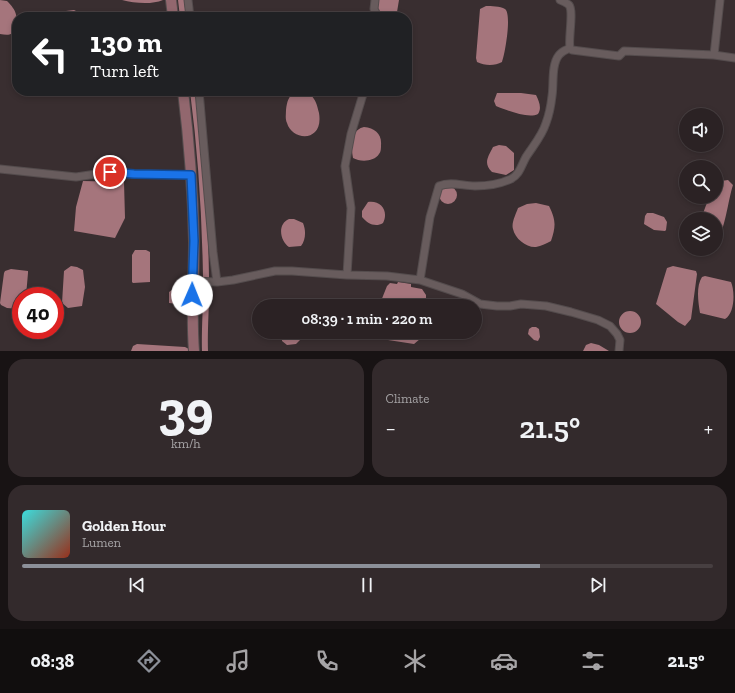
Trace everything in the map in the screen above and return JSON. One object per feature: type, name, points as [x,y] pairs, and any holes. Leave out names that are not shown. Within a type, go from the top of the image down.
[{"type":"street","points":[[171,0],[173,12]]},
{"type":"street","points":[[188,0],[189,12]]},
{"type":"street","points":[[375,0],[374,9],[376,12]]},
{"type":"street","points":[[560,0],[570,7],[571,14],[568,43],[572,50],[618,56],[624,51],[714,55],[735,58]]},
{"type":"street","points":[[714,55],[720,0]]},
{"type":"street","points":[[420,280],[430,217],[439,186],[446,183],[476,186],[494,184],[511,179],[518,174],[525,159],[536,144],[546,125],[552,97],[556,61],[559,55],[570,48]]},
{"type":"street","points":[[183,96],[191,175],[196,281],[192,324],[194,351]]},
{"type":"street","points":[[199,96],[213,252],[214,282]]},
{"type":"street","points":[[347,275],[351,208],[345,166],[351,134],[362,96]]},
{"type":"street","points":[[0,169],[76,177],[110,172],[191,175]]},
{"type":"street","points":[[196,281],[214,282],[233,280],[275,271],[387,276],[420,280],[462,294],[480,304],[497,306],[521,304],[546,306],[598,320],[610,326],[617,334],[620,340],[619,351]]},
{"type":"shaded area","points":[[0,0],[7,1],[15,12],[12,12],[12,33],[7,35],[0,34]]},
{"type":"shaded area","points":[[122,0],[163,0],[153,3],[142,3]]},
{"type":"shaded area","points":[[376,0],[399,0],[397,12],[377,11]]},
{"type":"shaded area","points":[[486,6],[505,9],[508,18],[505,51],[502,62],[493,65],[477,62],[476,58],[480,9]]},
{"type":"shaded area","points":[[74,10],[78,12],[65,12]]},
{"type":"shaded area","points":[[497,93],[521,93],[536,95],[540,104],[539,112],[538,114],[534,115],[523,115],[496,106],[494,101]]},
{"type":"shaded area","points":[[311,96],[315,101],[319,113],[319,123],[317,130],[312,134],[301,136],[290,129],[286,121],[286,110],[287,102],[290,97]]},
{"type":"shaded area","points":[[364,127],[377,132],[381,141],[381,147],[377,157],[363,161],[353,158],[352,140],[356,132]]},
{"type":"shaded area","points":[[499,145],[506,146],[514,153],[514,170],[506,175],[492,172],[487,163],[489,154],[493,147]]},
{"type":"shaded area","points":[[728,180],[733,185],[723,227],[723,212],[704,212],[706,204],[723,204],[723,181]]},
{"type":"shaded area","points":[[83,181],[124,182],[125,218],[115,238],[74,231],[76,207]]},
{"type":"shaded area","points":[[444,186],[452,186],[457,191],[455,202],[452,204],[444,204],[439,199],[439,191]]},
{"type":"shaded area","points":[[368,202],[377,203],[383,207],[385,219],[383,223],[374,225],[362,217],[362,211]]},
{"type":"shaded area","points":[[536,203],[549,206],[554,219],[554,231],[551,241],[540,246],[533,247],[525,244],[516,236],[514,233],[513,224],[518,208],[527,204]]},
{"type":"shaded area","points":[[647,213],[653,213],[664,217],[667,222],[666,230],[654,230],[644,224]]},
{"type":"shaded area","points":[[294,219],[303,223],[305,235],[301,246],[289,247],[282,237],[281,228],[285,221]]},
{"type":"shaded area","points":[[135,250],[146,250],[150,252],[150,282],[132,282],[132,255]]},
{"type":"shaded area","points":[[71,266],[83,270],[85,287],[82,306],[68,308],[64,305],[64,271]]},
{"type":"shaded area","points":[[673,266],[696,271],[697,274],[691,319],[685,326],[656,304],[667,268]]},
{"type":"shaded area","points":[[11,269],[28,271],[27,287],[12,287],[12,308],[7,308],[0,303],[5,271]]},
{"type":"shaded area","points":[[705,276],[731,282],[733,302],[731,312],[725,319],[700,313],[698,289],[702,277]]},
{"type":"shaded area","points":[[398,282],[411,284],[411,287],[422,289],[426,295],[426,299],[382,299],[387,286],[390,283],[397,284]]},
{"type":"shaded area","points":[[172,290],[188,291],[187,305],[169,303],[169,292]]},
{"type":"shaded area","points":[[630,311],[638,314],[641,322],[638,330],[630,333],[622,330],[619,322],[622,314]]},
{"type":"shaded area","points":[[532,327],[539,329],[540,337],[538,341],[534,340],[528,334],[529,329]]},
{"type":"shaded area","points":[[282,339],[300,340],[296,344],[287,345],[282,341]]},
{"type":"shaded area","points":[[387,339],[420,339],[414,344]]},
{"type":"shaded area","points":[[591,343],[599,345],[609,351],[583,351],[586,345]]},
{"type":"shaded area","points":[[137,344],[185,347],[189,349],[189,351],[131,351],[133,346]]},
{"type":"waterway","points":[[181,0],[182,12]]},
{"type":"waterway","points":[[194,96],[205,230],[205,351]]},
{"type":"route","points":[[110,172],[191,175],[194,241],[192,295]]}]
